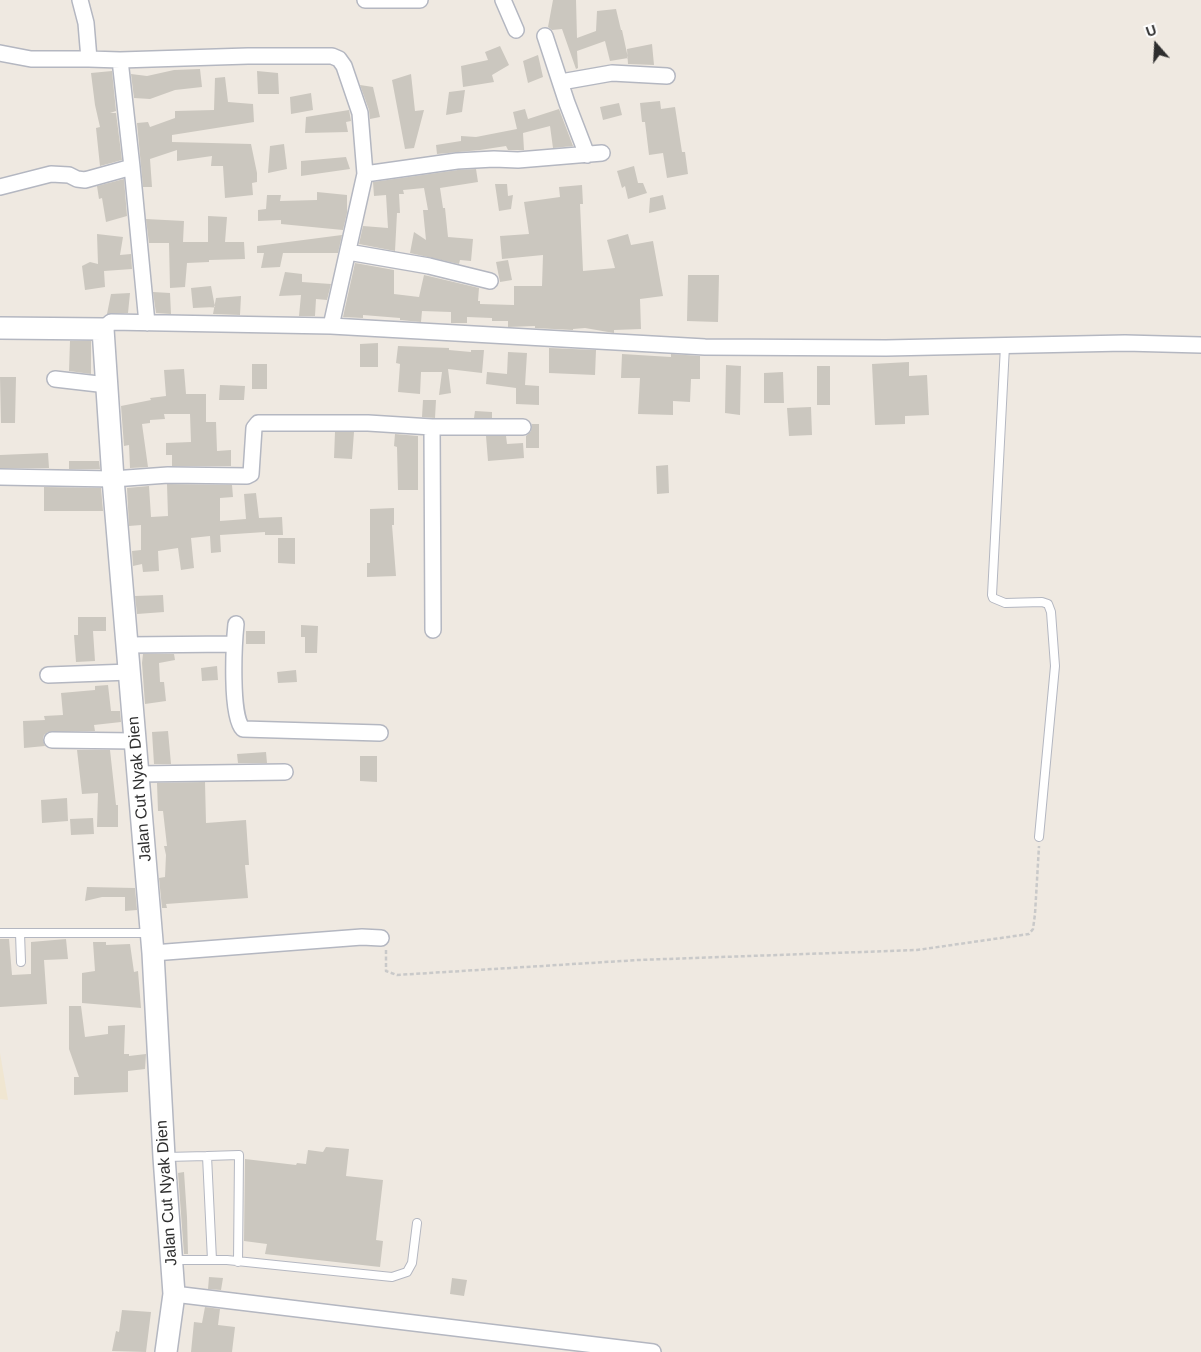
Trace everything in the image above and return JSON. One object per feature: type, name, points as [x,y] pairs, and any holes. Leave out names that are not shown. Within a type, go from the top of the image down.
[{"type":"street","points":[[80,0],[86,23],[89,59]]},
{"type":"street","points":[[365,0],[420,0]]},
{"type":"street","points":[[503,0],[516,30]]},
{"type":"street","points":[[545,36],[587,155]]},
{"type":"street","points":[[0,53],[31,59],[120,60],[248,56],[332,56],[339,59],[344,66],[360,113],[365,174],[331,326]]},
{"type":"street","points":[[120,60],[147,323]]},
{"type":"street","points":[[560,82],[612,73],[667,76]]},
{"type":"street","points":[[365,174],[457,161],[518,160],[602,153]]},
{"type":"street","points":[[0,187],[50,174],[69,175],[77,179],[95,178],[132,167]]},
{"type":"street","points":[[348,252],[430,266],[490,281]]},
{"type":"street","points":[[0,328],[103,329],[111,322],[331,326],[705,347],[886,348],[1125,343],[1201,345]]},
{"type":"street","name":"Jalan Cut Nyak Dien","points":[[103,329],[113,479],[152,943],[174,1294],[166,1352]]},
{"type":"street","points":[[55,379],[107,386]]},
{"type":"street","points":[[0,477],[113,479],[168,475],[249,475],[251,474],[254,428],[258,423],[368,423],[432,427],[523,427]]},
{"type":"street","points":[[432,427],[433,630]]},
{"type":"street","points":[[236,624],[234,644],[235,699],[239,723],[243,728],[380,733]]},
{"type":"street","points":[[127,645],[234,644]]},
{"type":"street","points":[[48,675],[130,672]]},
{"type":"street","points":[[52,740],[136,741]]},
{"type":"street","points":[[138,774],[285,772]]},
{"type":"street","points":[[152,943],[381,938]]},
{"type":"street","points":[[174,1294],[653,1352]]},
{"type":"lane","points":[[1005,346],[992,595],[993,598],[1005,603],[1042,602],[1048,604],[1051,612],[1055,666],[1039,837]]},
{"type":"lane","points":[[0,933],[152,943]]},
{"type":"lane","points":[[20,933],[21,962]]},
{"type":"lane","points":[[164,1157],[239,1155],[238,1262]]},
{"type":"lane","points":[[207,1156],[212,1260]]},
{"type":"lane","points":[[171,1260],[212,1260],[392,1277],[403,1275],[412,1263],[417,1223]]},
{"type":"path","points":[[381,938],[386,945],[386,971],[397,974],[638,960],[917,950],[1029,934],[1033,929],[1035,914],[1039,837]]},
{"type":"shaded area","points":[[0,1053],[8,1100],[0,1099]]},
{"type":"building","points":[[553,0],[576,0],[577,38],[596,31],[597,11],[616,9],[628,58],[610,61],[605,41],[577,51],[578,68],[576,69],[562,29],[552,30],[548,27]]},
{"type":"building","points":[[652,44],[654,65],[628,64],[627,49]]},
{"type":"building","points":[[500,46],[509,65],[492,75],[494,82],[463,87],[461,66],[488,60],[485,52]]},
{"type":"building","points":[[538,55],[543,77],[528,83],[523,61]]},
{"type":"building","points":[[200,69],[202,87],[175,90],[150,99],[134,98],[131,74],[147,76],[174,70]]},
{"type":"building","points":[[112,71],[116,111],[110,113],[116,113],[122,160],[100,166],[96,128],[100,127],[91,73]]},
{"type":"building","points":[[257,71],[278,73],[279,94],[258,94]]},
{"type":"building","points":[[411,74],[415,111],[424,110],[414,148],[405,149],[392,80]]},
{"type":"building","points":[[225,77],[228,102],[253,104],[254,122],[172,135],[172,142],[251,144],[257,173],[257,182],[252,183],[253,195],[225,198],[223,166],[211,166],[212,156],[177,161],[177,150],[150,159],[152,187],[143,187],[137,123],[148,122],[150,127],[175,118],[175,111],[214,110],[215,78]]},
{"type":"building","points":[[360,85],[373,87],[380,117],[370,119],[369,110]]},
{"type":"building","points":[[465,90],[462,112],[446,115],[449,92]]},
{"type":"building","points":[[311,93],[313,110],[291,114],[290,97]]},
{"type":"building","points":[[660,101],[661,109],[675,107],[682,152],[685,152],[688,174],[667,178],[663,153],[649,155],[645,122],[642,122],[640,103]]},
{"type":"building","points":[[619,103],[622,115],[603,120],[600,107]]},
{"type":"building","points":[[525,109],[528,119],[559,109],[573,146],[553,148],[550,126],[523,133],[524,150],[508,150],[506,146],[437,154],[436,145],[461,141],[461,136],[476,137],[517,129],[513,112]]},
{"type":"building","points":[[349,110],[351,121],[346,122],[348,132],[305,133],[306,117]]},
{"type":"building","points":[[284,144],[287,169],[268,173],[270,146]]},
{"type":"building","points":[[346,157],[350,169],[301,176],[301,161]]},
{"type":"building","points":[[634,166],[638,183],[643,183],[647,193],[628,199],[625,186],[622,188],[617,171]]},
{"type":"building","points":[[476,169],[478,182],[440,188],[443,208],[445,208],[448,237],[473,239],[471,261],[460,260],[459,264],[410,253],[414,232],[426,240],[423,210],[428,210],[424,188],[403,190],[404,194],[399,194],[400,213],[397,213],[395,251],[359,244],[363,226],[388,228],[386,195],[374,196],[373,182]]},
{"type":"building","points":[[124,179],[127,216],[106,222],[102,198],[99,199],[97,186]]},
{"type":"building","points":[[495,184],[507,184],[508,196],[513,195],[511,209],[499,211]]},
{"type":"building","points":[[582,185],[583,204],[580,204],[583,271],[615,268],[607,240],[628,234],[631,245],[653,241],[663,296],[640,299],[641,329],[614,330],[614,333],[585,328],[573,330],[535,328],[535,326],[508,327],[508,321],[492,321],[492,318],[467,317],[467,323],[451,323],[451,312],[422,311],[421,322],[363,315],[363,318],[343,317],[355,263],[394,270],[394,294],[419,297],[424,275],[479,288],[478,301],[480,301],[480,304],[514,305],[514,286],[542,286],[543,255],[502,259],[500,236],[529,234],[524,202],[560,197],[559,187]]},
{"type":"building","points":[[317,192],[347,195],[347,213],[343,230],[281,224],[281,220],[258,221],[258,210],[266,209],[267,195],[281,195],[280,201],[317,200]]},
{"type":"building","points":[[663,195],[666,209],[649,213],[650,198]]},
{"type":"building","points":[[208,216],[227,217],[225,242],[244,242],[245,259],[187,263],[185,287],[170,288],[169,243],[149,243],[146,219],[184,221],[183,242],[208,242]]},
{"type":"building","points":[[97,234],[123,237],[120,255],[131,254],[132,269],[104,271],[105,287],[85,290],[82,266],[90,262],[98,264]]},
{"type":"building","points":[[342,235],[338,253],[283,253],[280,267],[261,268],[264,253],[257,253],[257,246]]},
{"type":"building","points":[[508,260],[512,280],[500,282],[496,262]]},
{"type":"building","points":[[285,272],[302,274],[302,282],[331,284],[327,300],[316,299],[315,316],[299,316],[301,295],[279,296]]},
{"type":"building","points":[[688,275],[719,275],[718,322],[687,321]]},
{"type":"building","points":[[211,286],[215,307],[193,308],[191,288]]},
{"type":"building","points":[[153,292],[170,293],[171,314],[156,313]]},
{"type":"building","points":[[130,293],[128,313],[107,314],[111,294]]},
{"type":"building","points":[[241,296],[240,315],[213,314],[216,298]]},
{"type":"building","points":[[70,341],[91,341],[91,374],[69,371]]},
{"type":"building","points":[[378,343],[378,367],[360,367],[360,344]]},
{"type":"building","points":[[398,346],[449,348],[449,350],[471,352],[471,350],[484,350],[482,373],[448,369],[451,393],[439,395],[442,372],[421,372],[420,394],[398,392],[400,364],[396,363]]},
{"type":"building","points":[[549,348],[596,350],[595,375],[549,373]]},
{"type":"building","points":[[508,352],[527,353],[525,385],[539,386],[539,405],[516,404],[516,388],[486,384],[487,372],[507,374]]},
{"type":"building","points":[[622,354],[671,357],[671,354],[700,356],[700,379],[691,379],[690,402],[673,401],[673,415],[638,414],[640,378],[621,378]]},
{"type":"building","points":[[909,362],[909,376],[927,375],[929,415],[905,416],[905,424],[875,425],[872,364]]},
{"type":"building","points":[[252,364],[267,364],[267,389],[252,389]]},
{"type":"building","points":[[726,365],[741,366],[740,415],[725,413]]},
{"type":"building","points":[[817,366],[830,366],[830,405],[817,405]]},
{"type":"building","points":[[184,369],[186,394],[206,394],[206,422],[216,422],[217,451],[231,450],[231,466],[172,466],[172,455],[166,455],[166,443],[191,442],[190,414],[164,414],[165,419],[150,420],[150,423],[142,424],[148,467],[130,468],[129,445],[124,446],[121,406],[151,400],[150,398],[166,396],[164,370]]},
{"type":"building","points":[[783,372],[784,403],[764,403],[764,373]]},
{"type":"building","points":[[0,377],[16,377],[15,423],[1,423]]},
{"type":"building","points":[[220,385],[245,386],[244,400],[219,400]]},
{"type":"building","points":[[423,400],[436,400],[435,418],[422,417]]},
{"type":"building","points":[[811,407],[812,435],[789,436],[787,408]]},
{"type":"building","points":[[475,411],[492,412],[492,418],[474,418]]},
{"type":"building","points":[[532,424],[539,424],[539,448],[526,448],[526,436],[531,431]]},
{"type":"building","points":[[335,432],[354,432],[352,459],[334,458]]},
{"type":"building","points":[[395,434],[418,436],[418,490],[398,490],[397,447],[394,446]]},
{"type":"building","points":[[486,436],[506,436],[507,444],[523,443],[524,458],[488,461]]},
{"type":"building","points":[[48,453],[49,468],[0,468],[0,455]]},
{"type":"building","points":[[69,461],[99,461],[100,469],[69,469]]},
{"type":"building","points":[[668,465],[669,493],[657,494],[656,466]]},
{"type":"building","points":[[167,484],[232,485],[233,497],[220,498],[220,521],[246,519],[244,494],[256,493],[259,518],[282,517],[283,535],[265,535],[265,532],[220,535],[221,552],[211,553],[210,536],[191,538],[194,568],[181,570],[178,548],[158,551],[159,571],[143,572],[142,564],[133,566],[132,551],[141,550],[141,525],[129,526],[127,488],[149,486],[151,517],[168,516]]},
{"type":"building","points":[[44,487],[101,488],[103,511],[44,511]]},
{"type":"building","points":[[394,508],[394,525],[392,525],[396,576],[367,577],[367,563],[370,563],[370,509]]},
{"type":"building","points":[[278,538],[295,538],[295,564],[278,563]]},
{"type":"building","points":[[163,595],[164,612],[137,614],[135,596]]},
{"type":"building","points":[[78,617],[106,617],[106,631],[93,631],[95,661],[76,662],[74,635],[78,635]]},
{"type":"building","points":[[301,625],[318,626],[317,653],[305,653],[305,637],[301,637]]},
{"type":"building","points":[[246,631],[265,631],[265,644],[246,644]]},
{"type":"building","points":[[143,654],[174,654],[175,660],[159,663],[160,682],[164,682],[166,701],[145,704]]},
{"type":"building","points":[[217,666],[218,680],[202,681],[201,668]]},
{"type":"building","points":[[296,670],[297,682],[278,683],[277,672]]},
{"type":"building","points":[[108,685],[111,711],[120,711],[121,722],[94,725],[95,731],[48,732],[44,735],[43,739],[45,746],[24,748],[23,721],[45,720],[44,716],[63,715],[61,693],[95,690],[95,686]]},
{"type":"building","points":[[168,731],[171,764],[154,764],[152,732]]},
{"type":"building","points":[[77,750],[110,750],[116,805],[118,805],[118,827],[97,827],[98,793],[82,794]]},
{"type":"building","points":[[266,752],[267,763],[238,763],[237,754]]},
{"type":"building","points":[[360,756],[377,756],[377,782],[360,781]]},
{"type":"building","points":[[205,782],[206,823],[246,820],[249,865],[245,865],[248,898],[166,904],[167,908],[162,908],[159,878],[165,877],[166,855],[164,846],[167,846],[163,811],[158,811],[157,783]]},
{"type":"building","points":[[67,798],[68,821],[42,823],[41,800]]},
{"type":"building","points":[[93,818],[94,834],[71,835],[70,819]]},
{"type":"building","points":[[87,887],[135,888],[137,910],[125,911],[125,897],[102,897],[85,901]]},
{"type":"building","points":[[0,939],[9,939],[12,975],[31,974],[31,942],[66,939],[68,959],[44,960],[47,1004],[0,1007]]},
{"type":"building","points":[[93,942],[106,942],[106,945],[130,944],[134,972],[138,971],[141,1008],[82,1003],[82,973],[95,971]]},
{"type":"building","points":[[69,1006],[81,1006],[85,1037],[108,1034],[108,1026],[125,1025],[124,1054],[129,1054],[129,1056],[146,1054],[145,1069],[128,1071],[128,1092],[74,1095],[74,1077],[79,1077],[69,1049]]},
{"type":"building","points":[[326,1147],[349,1149],[346,1176],[383,1180],[376,1240],[383,1241],[380,1267],[265,1254],[267,1244],[244,1241],[245,1159],[296,1165],[297,1163],[306,1164],[308,1150],[323,1152]]},
{"type":"building","points":[[184,1172],[188,1254],[184,1254],[178,1173]]},
{"type":"building","points":[[209,1277],[223,1278],[221,1290],[208,1289]]},
{"type":"building","points":[[452,1278],[467,1280],[464,1296],[450,1294]]},
{"type":"building","points":[[205,1307],[220,1309],[218,1325],[235,1327],[232,1352],[191,1352],[194,1322],[202,1323]]},
{"type":"building","points":[[122,1310],[151,1312],[146,1352],[112,1351],[116,1331],[119,1332]]}]
